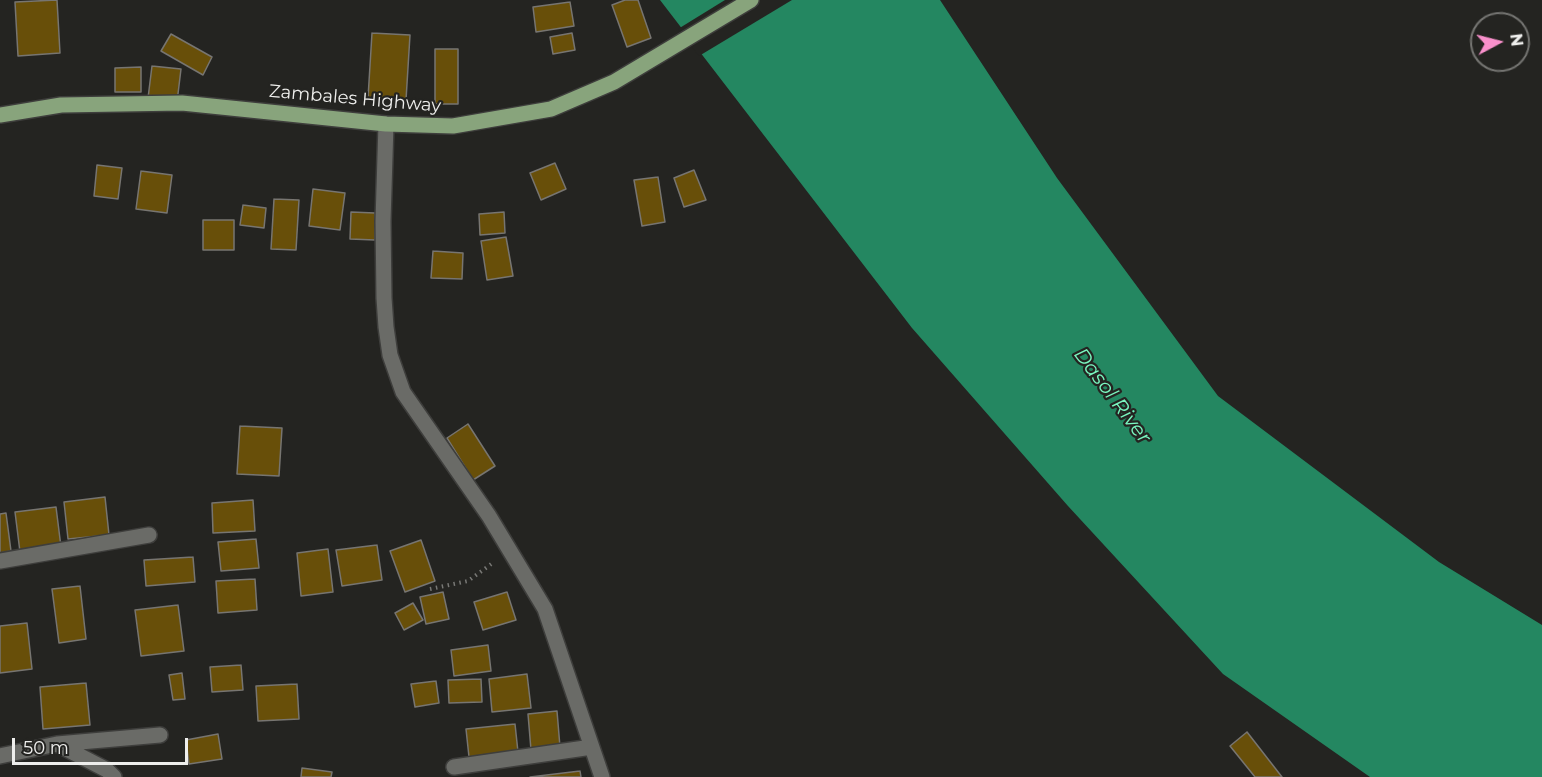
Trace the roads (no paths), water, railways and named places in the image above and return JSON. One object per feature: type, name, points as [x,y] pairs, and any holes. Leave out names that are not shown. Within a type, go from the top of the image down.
[{"type":"main road","name":"Zambales Highway","points":[[0,116],[61,105],[182,103],[386,124],[453,126],[551,109],[614,82],[751,0]]},
{"type":"street","points":[[386,124],[383,221],[384,298],[390,355],[403,392],[489,516],[545,609],[602,777]]},
{"type":"street","points":[[0,561],[149,535]]},
{"type":"street","points":[[0,756],[57,744],[160,735]]},
{"type":"street","points":[[57,744],[107,770],[114,777]]},
{"type":"street","points":[[454,767],[592,747]]},
{"type":"water","name":"Dasol River","points":[[660,0],[940,0],[1057,178],[1218,396],[1439,562],[1542,625],[1542,777],[1370,777],[1223,674],[1068,506],[912,328]]}]
